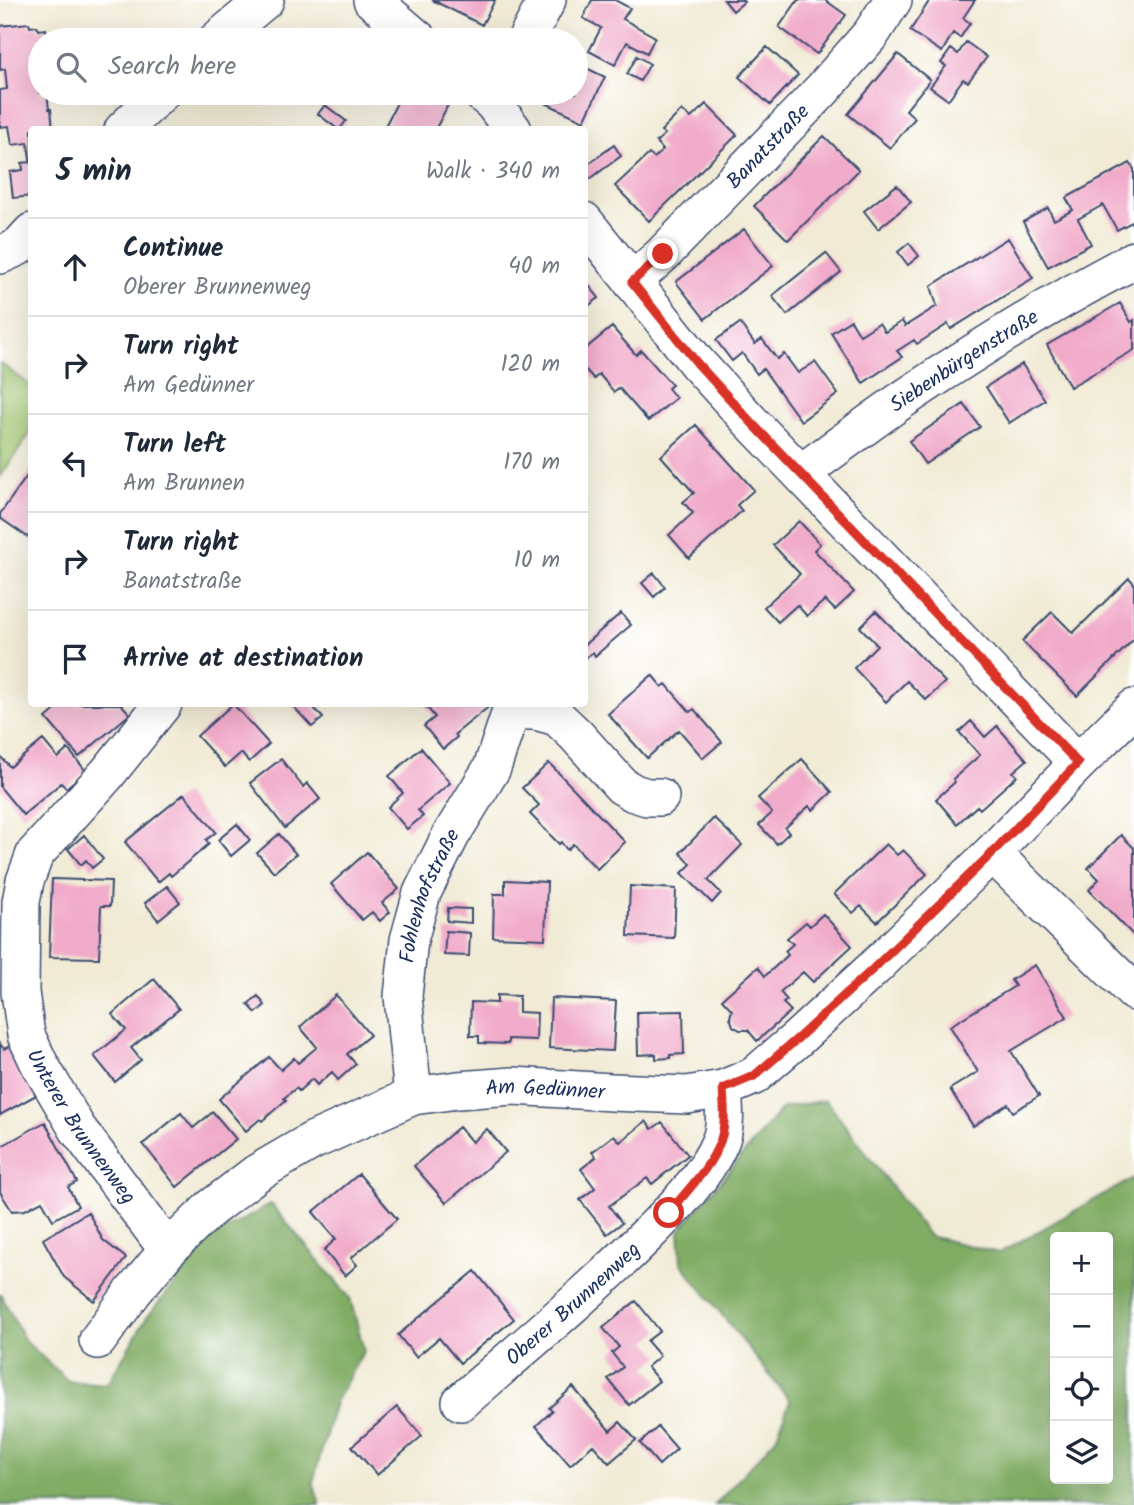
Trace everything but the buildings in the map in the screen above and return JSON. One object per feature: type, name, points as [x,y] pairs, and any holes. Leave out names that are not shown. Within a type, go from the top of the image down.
[{"type":"street","points":[[231,28],[265,0]]},
{"type":"street","points":[[372,0],[405,28]]},
{"type":"street","points":[[532,28],[547,0]]},
{"type":"street","name":"Banatstraße","points":[[632,282],[663,254],[822,90],[871,34],[893,0]]},
{"type":"street","points":[[127,126],[149,105]]},
{"type":"street","points":[[588,226],[697,363],[1078,763]]},
{"type":"street","points":[[0,255],[18,247],[28,236]]},
{"type":"street","name":"Siebenbürgenstraße","points":[[801,473],[974,352],[1134,260]]},
{"type":"street","name":"Unterer Brunnenweg","points":[[161,707],[107,774],[35,854],[21,902],[20,992],[26,1035],[38,1063],[77,1128],[168,1250]]},
{"type":"street","name":"Fohlenhofstraße","points":[[413,1096],[403,996],[409,940],[422,893],[452,835],[492,768],[511,707],[557,717],[622,786],[647,797],[660,797]]},
{"type":"street","name":"Am Gedünner","points":[[99,1340],[133,1292],[168,1250],[210,1209],[257,1173],[312,1141],[413,1096],[513,1086],[687,1095],[723,1089],[754,1076],[874,968],[992,853],[1134,708]]},
{"type":"street","points":[[992,853],[1134,992]]},
{"type":"street","name":"Oberer Brunnenweg","points":[[461,1402],[617,1265],[669,1213],[708,1165],[721,1139],[725,1119],[723,1089]]},
{"type":"green space","points":[[0,363],[28,384],[28,436],[0,477]]},
{"type":"green space","points":[[826,1100],[929,1236],[999,1253],[1134,1178],[1134,1505],[715,1505],[776,1438],[790,1401],[681,1263],[679,1231],[782,1108]]},
{"type":"green space","points":[[271,1204],[350,1298],[364,1350],[335,1402],[313,1482],[320,1505],[0,1505],[0,1293],[25,1341],[68,1381],[107,1384],[147,1317],[212,1237]]},
{"type":"route","points":[[663,254],[632,282],[697,363],[1078,763],[992,853],[797,1039],[754,1076],[723,1089],[725,1119],[721,1139],[708,1165],[669,1213]]}]
